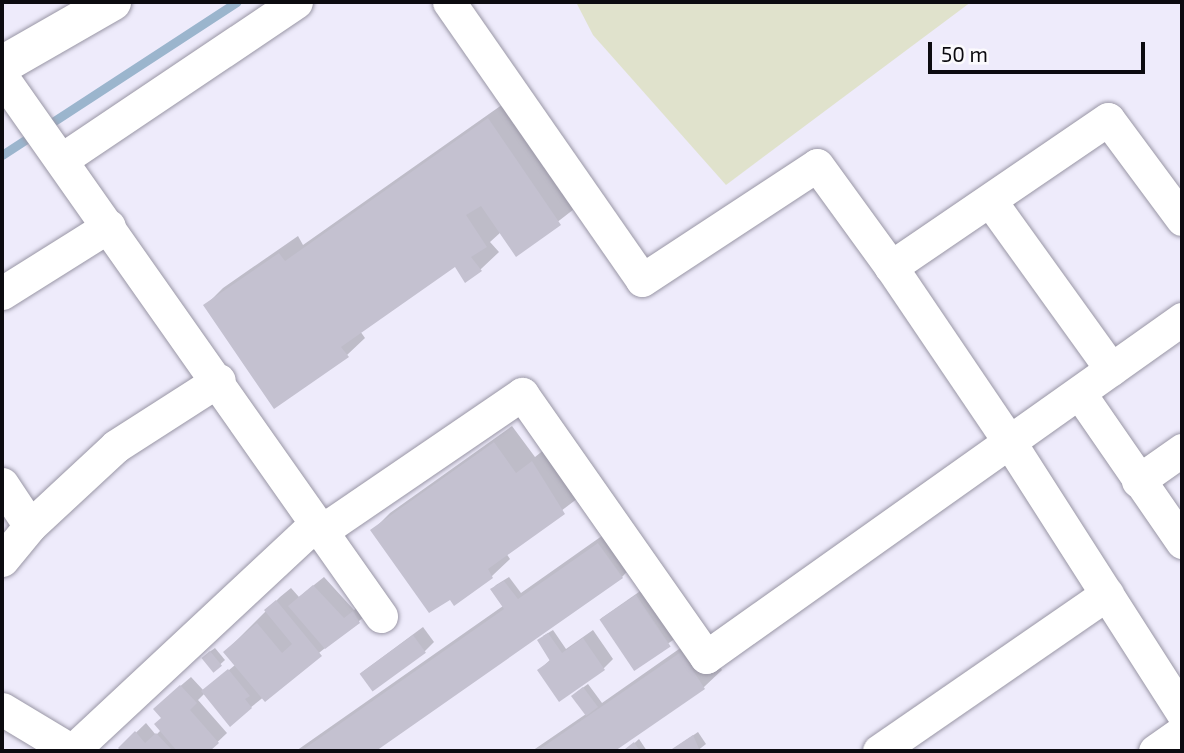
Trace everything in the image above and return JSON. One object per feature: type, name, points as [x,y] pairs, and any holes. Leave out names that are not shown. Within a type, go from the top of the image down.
[{"type":"street","points":[[2,65],[112,2]]},
{"type":"street","points":[[45,139],[296,2]]},
{"type":"street","points":[[449,2],[642,280],[817,166],[891,267],[1010,443],[1182,712]]},
{"type":"street","points":[[2,77],[219,380],[382,616]]},
{"type":"street","points":[[891,267],[1108,119],[1182,219]]},
{"type":"street","points":[[991,201],[1111,369]]},
{"type":"street","points":[[2,293],[109,226]]},
{"type":"street","points":[[2,709],[72,751],[318,527],[332,523],[522,394],[706,657],[1182,319]]},
{"type":"street","points":[[2,560],[30,526],[116,446],[219,380]]},
{"type":"street","points":[[1080,394],[1182,542]]},
{"type":"street","points":[[1138,481],[1182,450]]},
{"type":"street","points":[[2,484],[30,526]]},
{"type":"street","points":[[879,751],[1107,594]]},
{"type":"street","points":[[1155,751],[1182,732]]},
{"type":"green space","points":[[576,2],[971,2],[726,185],[593,35]]},
{"type":"building","points":[[488,118],[561,225],[516,257],[481,206],[466,215],[487,247],[471,257],[482,271],[465,283],[455,267],[341,347],[349,357],[274,409],[203,305],[279,253],[285,261]]},
{"type":"building","points":[[494,442],[516,473],[532,461],[565,514],[488,569],[493,578],[454,606],[450,600],[429,613],[370,530]]},
{"type":"building","points":[[598,543],[623,578],[376,751],[301,751],[504,609],[490,589],[504,581],[518,599]]},
{"type":"building","points":[[313,585],[344,618],[353,611],[360,623],[325,649],[288,606]]},
{"type":"building","points":[[636,595],[671,646],[634,671],[600,620]]},
{"type":"building","points":[[276,600],[322,656],[265,702],[223,652],[257,623],[282,653],[292,644],[264,610]]},
{"type":"building","points":[[548,633],[562,653],[583,638],[605,670],[559,702],[537,670],[550,661],[537,640]]},
{"type":"building","points":[[413,635],[426,653],[373,692],[360,674]]},
{"type":"building","points":[[210,651],[222,666],[213,673],[201,658]]},
{"type":"building","points":[[681,652],[705,689],[615,751],[537,751]]},
{"type":"building","points":[[228,669],[250,696],[245,699],[252,708],[230,727],[201,691]]},
{"type":"building","points":[[180,685],[197,703],[190,710],[219,743],[210,751],[177,751],[154,724],[161,718],[153,709]]},
{"type":"building","points":[[583,687],[598,707],[586,716],[571,696]]},
{"type":"building","points":[[135,731],[145,743],[156,733],[173,751],[121,751],[118,748]]},
{"type":"building","points":[[693,735],[700,751],[669,751]]},
{"type":"building","points":[[634,742],[640,751],[625,749]]},
{"type":"waterway","points":[[2,155],[237,2]]}]
